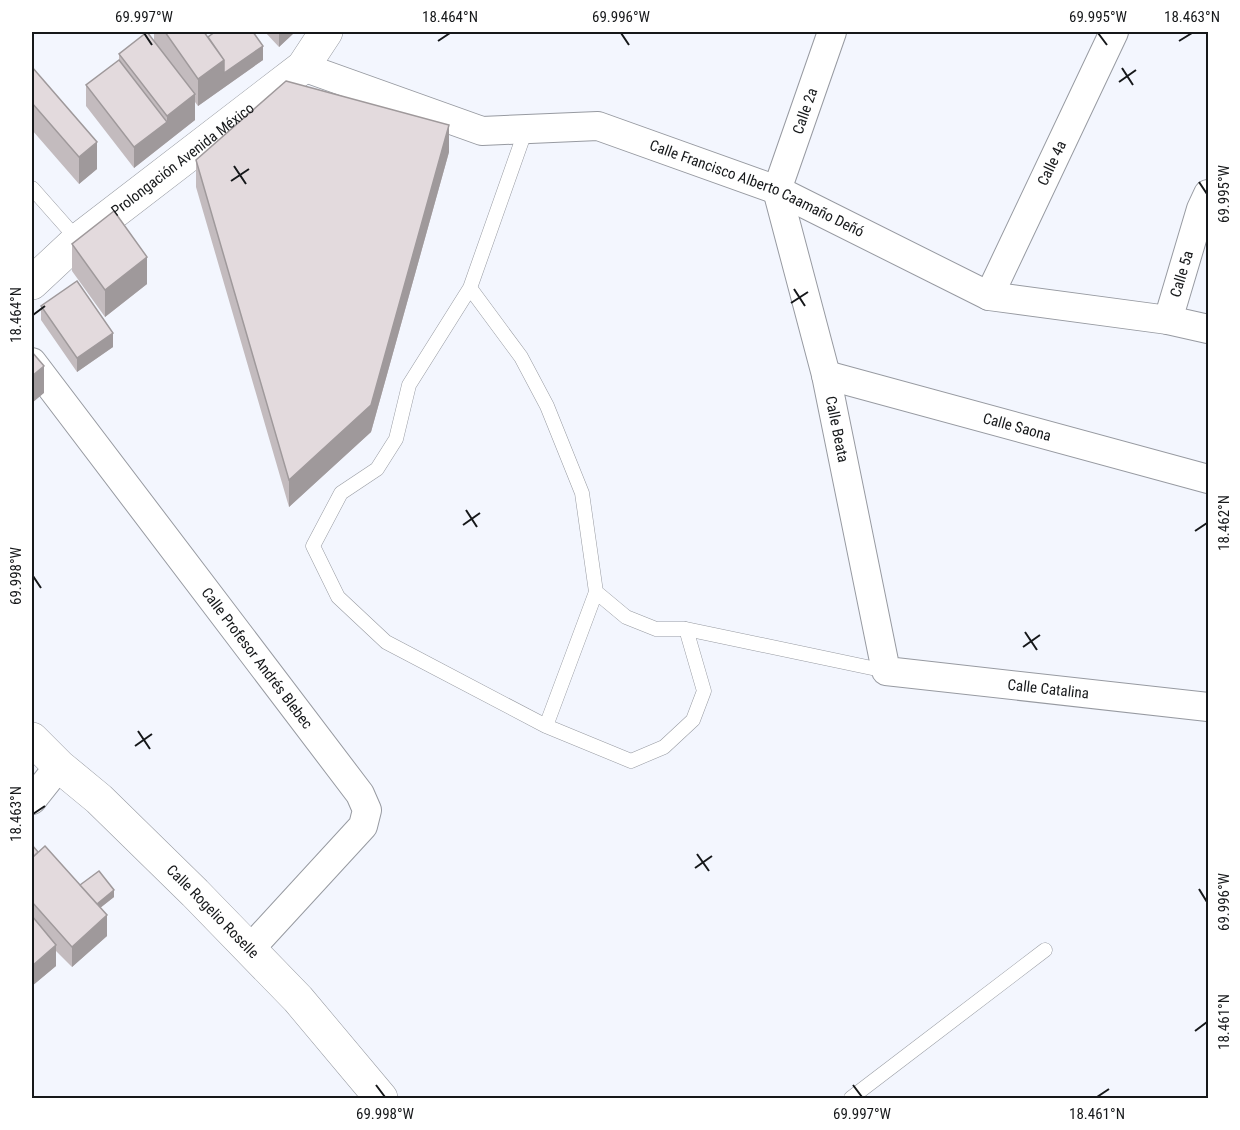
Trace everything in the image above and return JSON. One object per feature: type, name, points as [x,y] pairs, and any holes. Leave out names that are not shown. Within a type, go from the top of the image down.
[{"type":"street","name":"Prolongación Avenida México","points":[[32,283],[78,240],[303,67],[326,32]]},
{"type":"street","name":"Calle 2a","points":[[777,190],[832,32]]},
{"type":"street","name":"Calle 4a","points":[[989,296],[1114,32]]},
{"type":"street","name":"Calle Francisco Alberto Caamaño Deñó","points":[[303,67],[482,131],[598,126],[777,190],[989,296],[1168,320],[1209,329]]},
{"type":"street","name":"Calle Beata","points":[[777,190],[826,375],[886,670]]},
{"type":"street","name":"Calle 5a","points":[[1168,320],[1201,209],[1209,194]]},
{"type":"street","name":"Calle Profesor Andrés Blebec","points":[[32,362],[360,794],[367,810],[363,826],[250,949]]},
{"type":"street","name":"Calle Saona","points":[[826,375],[1209,479]]},
{"type":"street","name":"Calle Catalina","points":[[886,670],[1209,707]]},
{"type":"street","name":"Calle Rogelio Roselle","points":[[32,739],[59,766],[99,799],[250,949],[298,999],[381,1098]]},
{"type":"street","points":[[32,800],[59,766]]},
{"type":"lane","points":[[526,129],[470,288],[409,385],[396,439],[377,469],[341,493],[313,546],[338,597],[386,642],[546,726],[631,761],[664,747],[693,720],[704,691],[686,629]]},
{"type":"lane","points":[[32,188],[78,240]]},
{"type":"lane","points":[[470,288],[521,357],[551,417],[582,493],[596,592],[546,726]]},
{"type":"lane","points":[[596,592],[626,617],[656,629],[686,629],[886,670]]},
{"type":"lane","points":[[851,1098],[1046,950]]},
{"type":"building","points":[[147,32],[195,94],[167,116],[119,54]]},
{"type":"building","points":[[165,32],[204,32],[224,60],[198,79]]},
{"type":"building","points":[[215,32],[253,32],[263,46],[224,73],[224,60],[208,37]]},
{"type":"building","points":[[119,60],[167,122],[134,147],[86,85]]},
{"type":"building","points":[[32,67],[97,142],[79,157],[32,103]]},
{"type":"building","points":[[286,81],[449,125],[371,405],[289,480],[196,160]]},
{"type":"building","points":[[114,211],[147,257],[105,290],[72,244]]},
{"type":"building","points":[[77,281],[113,333],[77,358],[41,306]]},
{"type":"building","points":[[32,352],[44,366],[32,376]]},
{"type":"building","points":[[32,845],[38,852],[32,858]]},
{"type":"building","points":[[45,846],[107,915],[72,947],[32,902],[32,858]]},
{"type":"building","points":[[99,871],[114,890],[97,904],[80,885]]},
{"type":"building","points":[[32,916],[56,945],[32,966]]}]
